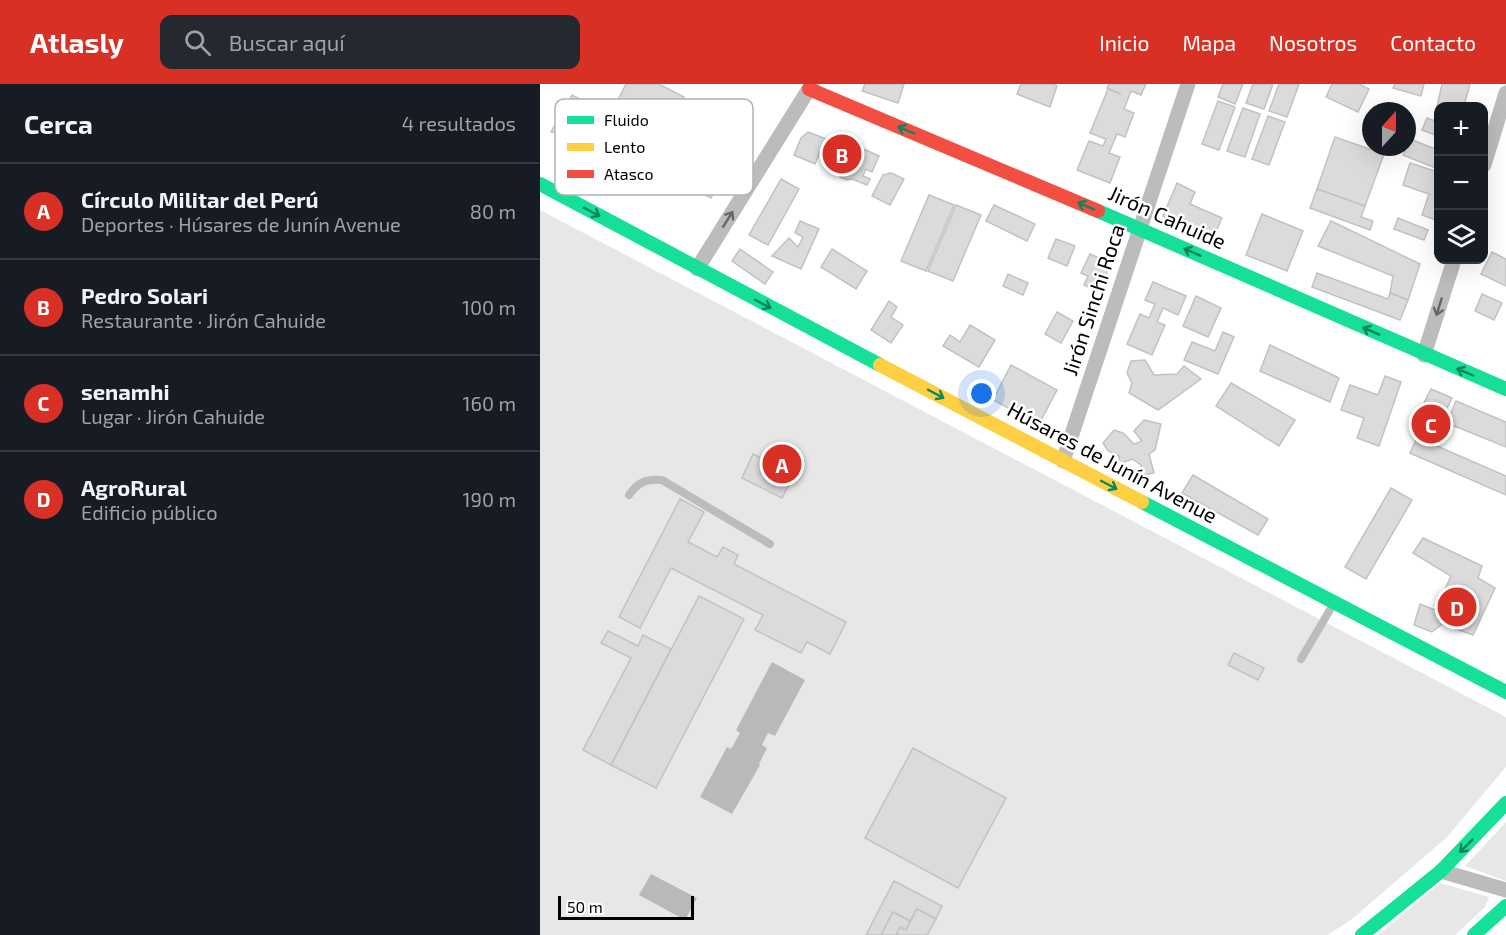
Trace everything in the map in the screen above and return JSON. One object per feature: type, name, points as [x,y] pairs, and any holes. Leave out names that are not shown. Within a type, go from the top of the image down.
[{"type":"street","name":"Jirón Sinchi Roca","points":[[1063,461],[1188,84]]},
{"type":"street","name":"Jirón Cahuide","points":[[811,87],[1506,389]]},
{"type":"street","points":[[753,180],[811,87]]},
{"type":"street","points":[[1487,156],[1506,93]]},
{"type":"street","name":"Húsares de Junín Avenue","points":[[540,184],[555,192]]},
{"type":"street","name":"Húsares de Junín Avenue","points":[[560,195],[1063,461],[1505,690]]},
{"type":"street","points":[[697,269],[743,195]]},
{"type":"street","points":[[1424,354],[1453,264]]},
{"type":"street","points":[[1362,935],[1441,871],[1506,803]]},
{"type":"street","points":[[1441,871],[1506,890]]},
{"type":"street","points":[[1474,935],[1506,906]]},
{"type":"lane","points":[[629,495],[636,485],[649,479],[662,480],[770,544]]},
{"type":"lane","points":[[1301,658],[1334,603]]},
{"type":"shaded area","points":[[540,210],[1506,717],[1506,767],[1447,837],[1351,920],[1327,935],[540,935]]},
{"type":"shaded area","points":[[772,662],[805,680],[775,736],[768,733],[762,745],[767,748],[760,765],[732,814],[700,797],[727,747],[731,749],[740,733],[736,730]]},
{"type":"shaded area","points":[[1506,822],[1506,881],[1465,866]]},
{"type":"shaded area","points":[[651,874],[697,898],[685,920],[639,895]]},
{"type":"shaded area","points":[[1440,883],[1489,897],[1485,907],[1455,935],[1378,935]]},
{"type":"building","points":[[626,84],[659,84],[684,97],[683,99],[618,99]]},
{"type":"building","points":[[865,84],[904,84],[898,103],[862,91]]},
{"type":"building","points":[[1021,84],[1057,86],[1050,107],[1017,94]]},
{"type":"building","points":[[1109,84],[1146,84],[1141,95],[1131,91],[1124,109],[1134,113],[1125,137],[1117,134],[1109,153],[1120,157],[1110,183],[1077,170],[1089,141],[1103,146],[1106,139],[1090,133],[1108,89],[1121,94],[1107,88]]},
{"type":"building","points":[[1223,84],[1243,84],[1235,104],[1218,97]]},
{"type":"building","points":[[1253,84],[1273,84],[1264,109],[1246,103]]},
{"type":"building","points":[[1279,84],[1299,84],[1287,117],[1269,111]]},
{"type":"building","points":[[1332,84],[1359,84],[1369,89],[1358,112],[1326,97]]},
{"type":"building","points":[[1395,84],[1424,84],[1421,96],[1393,88]]},
{"type":"building","points":[[1442,84],[1470,84],[1465,102],[1438,102]]},
{"type":"building","points":[[1218,101],[1235,107],[1219,150],[1202,144]]},
{"type":"building","points":[[1243,108],[1260,114],[1245,157],[1227,151]]},
{"type":"building","points":[[1268,116],[1285,122],[1269,165],[1252,159]]},
{"type":"building","points":[[1427,118],[1434,121],[1434,134],[1422,130]]},
{"type":"building","points":[[808,132],[826,139],[815,164],[794,155],[801,138]]},
{"type":"building","points":[[1335,137],[1362,146],[1362,156],[1383,156],[1365,206],[1317,189]]},
{"type":"building","points":[[843,140],[879,156],[872,172],[866,169],[863,176],[870,179],[867,185],[840,177],[842,173],[837,170],[839,166],[833,163]]},
{"type":"building","points":[[1416,141],[1434,148],[1434,167],[1406,156],[1416,156]]},
{"type":"building","points":[[1410,163],[1434,171],[1434,220],[1422,215],[1429,194],[1403,185]]},
{"type":"building","points":[[891,173],[904,179],[890,205],[872,196],[883,175]]},
{"type":"building","points":[[781,179],[799,189],[768,245],[749,235]]},
{"type":"building","points":[[1177,183],[1195,192],[1190,204],[1222,218],[1213,238],[1163,216]]},
{"type":"building","points":[[1317,189],[1365,206],[1361,217],[1373,221],[1370,230],[1310,208]]},
{"type":"building","points":[[929,195],[954,205],[926,271],[901,261]]},
{"type":"building","points":[[956,205],[981,215],[953,281],[928,271]]},
{"type":"building","points":[[994,205],[1035,224],[1027,241],[986,221]]},
{"type":"building","points":[[1262,214],[1303,231],[1287,271],[1246,255]]},
{"type":"building","points":[[1398,218],[1428,230],[1424,240],[1394,229]]},
{"type":"building","points":[[800,221],[819,229],[801,269],[772,256],[789,238],[798,247],[803,237],[795,233]]},
{"type":"building","points":[[1331,221],[1420,264],[1408,300],[1390,293],[1393,276],[1318,246]]},
{"type":"building","points":[[1056,239],[1075,246],[1067,266],[1048,258]]},
{"type":"building","points":[[740,249],[773,272],[765,284],[732,261]]},
{"type":"building","points":[[832,249],[867,271],[856,289],[821,267]]},
{"type":"building","points":[[1492,252],[1506,259],[1506,286],[1481,274]]},
{"type":"building","points":[[1090,254],[1105,260],[1107,272],[1098,291],[1084,285],[1088,276],[1081,273]]},
{"type":"building","points":[[1317,273],[1388,299],[1390,293],[1408,300],[1400,320],[1312,287]]},
{"type":"building","points":[[1008,274],[1028,283],[1023,295],[1003,286]]},
{"type":"building","points":[[1153,282],[1186,296],[1178,315],[1163,308],[1157,322],[1165,325],[1152,355],[1127,344],[1140,314],[1149,318],[1155,304],[1145,300]]},
{"type":"building","points":[[1482,294],[1502,303],[1494,320],[1475,311]]},
{"type":"building","points":[[1196,296],[1221,308],[1208,337],[1183,326]]},
{"type":"building","points":[[889,301],[897,307],[891,317],[903,325],[891,343],[871,330]]},
{"type":"building","points":[[1057,312],[1073,321],[1061,343],[1045,334]]},
{"type":"building","points":[[970,325],[995,340],[979,367],[943,346],[950,335],[960,342]]},
{"type":"building","points":[[1223,332],[1234,337],[1218,374],[1184,360],[1192,342],[1215,351]]},
{"type":"building","points":[[1270,345],[1339,378],[1330,402],[1260,371]]},
{"type":"building","points":[[1145,360],[1154,375],[1177,374],[1184,366],[1201,379],[1158,410],[1129,393],[1132,383],[1127,373],[1131,361]]},
{"type":"building","points":[[1011,365],[1057,390],[1039,424],[993,400]]},
{"type":"building","points":[[1385,376],[1401,382],[1379,446],[1357,438],[1364,418],[1341,410],[1350,385],[1378,395]]},
{"type":"building","points":[[1231,383],[1295,420],[1279,446],[1216,406]]},
{"type":"building","points":[[1431,389],[1452,398],[1430,443],[1506,476],[1506,495],[1410,453],[1432,405],[1424,403]]},
{"type":"building","points":[[1456,401],[1506,422],[1506,447],[1447,423]]},
{"type":"building","points":[[1144,420],[1161,424],[1155,450],[1149,454],[1154,473],[1144,475],[1141,465],[1132,459],[1119,464],[1119,456],[1108,451],[1103,443],[1114,430],[1123,433],[1134,444],[1142,441],[1134,431]]},
{"type":"building","points":[[753,454],[794,475],[782,498],[742,478]]},
{"type":"building","points":[[1193,475],[1268,519],[1258,535],[1182,493]]},
{"type":"building","points":[[1391,488],[1412,500],[1366,579],[1345,567]]},
{"type":"building","points":[[680,499],[704,512],[688,542],[717,557],[723,547],[738,555],[734,564],[846,622],[830,654],[807,642],[801,653],[755,630],[763,615],[671,568],[640,628],[619,617]]},
{"type":"building","points":[[1423,538],[1482,566],[1478,578],[1495,588],[1473,635],[1442,624],[1432,632],[1414,625],[1420,604],[1435,610],[1451,576],[1413,553]]},
{"type":"building","points":[[699,596],[744,619],[656,788],[611,765]]},
{"type":"building","points":[[608,631],[638,646],[643,635],[671,649],[611,765],[583,750],[631,658],[601,643]]},
{"type":"building","points":[[1234,653],[1264,668],[1258,680],[1228,665]]},
{"type":"building","points":[[913,748],[1006,798],[958,888],[865,838]]},
{"type":"building","points":[[894,881],[942,906],[936,919],[917,909],[910,921],[893,912],[881,935],[866,935]]},
{"type":"building","points":[[917,909],[936,919],[927,935],[896,935],[900,927],[906,930]]},
{"type":"building","points":[[893,912],[910,921],[906,930],[900,927],[896,935],[881,935]]},
{"type":"traffic: fast","points":[[540,184],[555,192]]},
{"type":"traffic: fast","points":[[561,195],[880,365]]},
{"type":"traffic: fast","points":[[1098,211],[1506,389]]},
{"type":"traffic: fast","points":[[1142,502],[1506,692]]},
{"type":"traffic: fast","points":[[1362,935],[1441,871],[1506,803]]},
{"type":"traffic: fast","points":[[1474,935],[1506,906]]},
{"type":"traffic: slow","points":[[880,365],[1142,502]]},
{"type":"traffic: jam","points":[[809,89],[1098,211]]},
{"type":"place","name":"Pedro Solari","points":[[842,154]]},
{"type":"place","name":"senamhi","points":[[1431,424]]},
{"type":"place","name":"Círculo Militar del Perú","points":[[782,464]]},
{"type":"place","name":"AgroRural","points":[[1457,607]]}]
